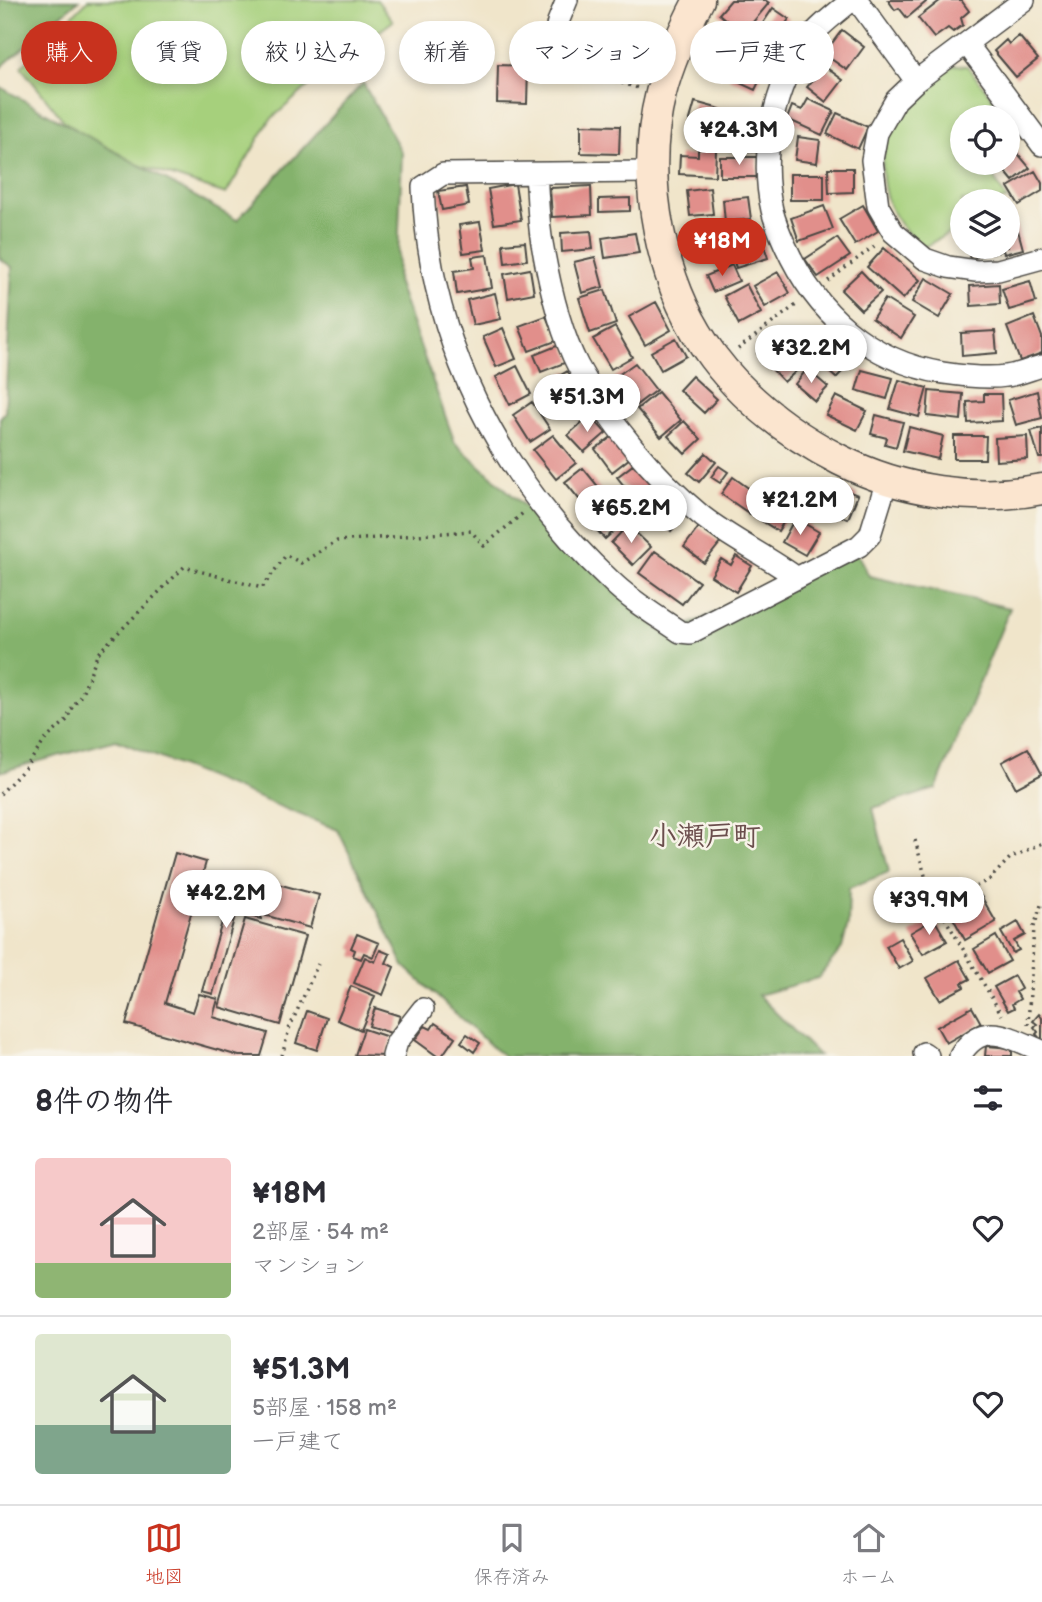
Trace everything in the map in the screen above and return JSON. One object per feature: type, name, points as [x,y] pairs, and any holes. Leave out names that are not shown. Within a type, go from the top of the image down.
[{"type":"street","points":[[558,21],[567,0]]},
{"type":"street","points":[[699,0],[677,48],[661,94],[652,172],[658,225],[669,269],[689,315],[713,357],[754,401],[791,432],[855,467],[887,480],[969,494],[1042,489]]},
{"type":"street","points":[[916,81],[855,0],[821,26],[800,50],[778,97],[771,125],[769,160],[772,211],[794,265],[811,294],[836,321],[856,338],[891,358],[920,369],[961,376],[1006,376],[1042,366]]},
{"type":"street","points":[[1024,0],[916,81],[896,100],[877,133],[872,160],[878,206],[892,232],[925,259],[948,267],[976,271],[998,270],[1042,258]]},
{"type":"street","points":[[967,44],[1042,145]]},
{"type":"street","points":[[652,172],[443,174],[423,187],[425,227],[444,324],[488,425],[538,501],[562,532],[613,583],[680,632],[690,633],[859,546],[870,535],[887,480]]},
{"type":"street","points":[[536,174],[541,239],[562,326],[577,364],[602,405],[637,451],[674,491],[730,537],[776,562],[797,578]]},
{"type":"street","points":[[393,1056],[397,1042],[423,1009]]},
{"type":"street","points":[[960,1056],[964,1048],[983,1034],[993,1032],[1026,1045]]},
{"type":"path","points":[[626,84],[646,90]]},
{"type":"path","points":[[0,794],[25,768],[46,739],[67,720],[82,694],[99,653],[184,567],[262,588],[286,555],[301,563],[337,541],[471,531],[484,546],[538,501]]},
{"type":"path","points":[[915,839],[930,893],[1012,1032],[1026,1045]]},
{"type":"path","points":[[939,906],[990,879],[1010,858],[1042,843]]},
{"type":"path","points":[[1026,1045],[1034,927],[1042,902]]},
{"type":"path","points":[[282,1056],[289,1029],[318,964]]},
{"type":"green space","points":[[0,0],[79,0],[55,21],[21,21],[21,50],[0,68]]},
{"type":"green space","points":[[88,0],[377,0],[393,21],[385,27],[385,21],[241,21],[241,84],[311,84],[270,120],[226,194],[118,158],[64,121],[35,84],[117,84],[117,21],[67,21]]},
{"type":"green space","points":[[954,65],[967,66],[994,100],[988,105],[950,105],[950,175],[992,175],[1000,189],[950,189],[950,233],[924,247],[904,229],[893,213],[883,178],[886,142],[893,125],[919,91]]},
{"type":"green space","points":[[364,84],[402,153],[397,281],[455,443],[666,635],[855,549],[869,576],[1010,608],[936,789],[873,808],[889,872],[849,888],[848,924],[842,948],[818,978],[758,995],[819,1056],[504,1056],[404,966],[338,830],[116,740],[0,772],[0,418],[5,412],[12,267],[0,259],[0,87],[237,220]]},
{"type":"building","points":[[731,0],[765,0],[769,3],[754,21],[727,21],[719,14]]},
{"type":"building","points":[[888,0],[926,2],[907,18],[899,8],[895,10]]},
{"type":"building","points":[[941,0],[961,0],[969,11],[961,18],[963,25],[953,32],[948,28],[934,38],[918,18]]},
{"type":"building","points":[[773,8],[789,19],[788,21],[764,21]]},
{"type":"building","points":[[842,30],[864,47],[847,70],[834,61],[834,41]]},
{"type":"building","points":[[1019,36],[1038,59],[1016,77],[994,51],[1006,40],[1009,44]]},
{"type":"building","points":[[498,65],[509,65],[509,84],[528,84],[527,104],[497,103]]},
{"type":"building","points":[[834,73],[843,80],[826,102],[807,87],[809,84],[834,84]]},
{"type":"building","points":[[742,84],[758,84],[755,90]]},
{"type":"building","points":[[808,99],[834,111],[822,135],[787,119],[792,106],[802,110]]},
{"type":"building","points":[[695,102],[720,109],[712,137],[687,130]]},
{"type":"building","points":[[837,113],[868,127],[858,149],[827,134]]},
{"type":"building","points":[[725,122],[749,125],[748,130],[759,132],[756,152],[721,147]]},
{"type":"building","points":[[581,125],[620,126],[619,154],[581,153]]},
{"type":"building","points":[[798,137],[820,140],[817,163],[795,160]]},
{"type":"building","points":[[698,149],[716,149],[715,176],[679,174],[680,155],[698,156]]},
{"type":"building","points":[[1020,156],[1030,168],[1013,181],[1008,175],[1020,175]]},
{"type":"building","points":[[720,157],[757,157],[757,177],[720,177]]},
{"type":"building","points":[[828,168],[853,168],[853,192],[829,193]]},
{"type":"building","points":[[1035,171],[1042,183],[1042,191],[1020,204],[1020,189],[1008,187]]},
{"type":"building","points":[[790,174],[824,174],[824,200],[790,200]]},
{"type":"building","points":[[515,184],[521,220],[494,224],[488,189]]},
{"type":"building","points":[[591,186],[592,215],[552,217],[550,188]]},
{"type":"building","points":[[466,187],[469,205],[442,210],[438,191]]},
{"type":"building","points":[[710,188],[713,214],[690,216],[687,191]]},
{"type":"building","points":[[748,197],[751,219],[725,222],[723,200]]},
{"type":"building","points":[[630,198],[630,211],[599,212],[599,199]]},
{"type":"building","points":[[863,205],[878,231],[855,245],[839,219]]},
{"type":"building","points":[[824,206],[833,229],[799,241],[791,218]]},
{"type":"building","points":[[718,221],[727,253],[703,260],[694,227]]},
{"type":"building","points":[[480,222],[485,250],[463,253],[459,225]]},
{"type":"building","points":[[591,231],[593,249],[562,252],[561,233]]},
{"type":"building","points":[[635,233],[639,253],[605,258],[602,238]]},
{"type":"building","points":[[760,233],[768,258],[736,268],[728,243]]},
{"type":"building","points":[[837,238],[850,256],[818,277],[805,259]]},
{"type":"building","points":[[525,242],[527,260],[505,263],[503,244]]},
{"type":"building","points":[[884,248],[920,280],[903,299],[867,267]]},
{"type":"building","points":[[487,255],[492,288],[457,294],[454,271],[474,268],[472,257]]},
{"type":"building","points":[[595,257],[603,287],[582,293],[574,262]]},
{"type":"building","points":[[732,265],[739,281],[713,292],[706,276]]},
{"type":"building","points":[[530,269],[534,293],[508,298],[504,274]]},
{"type":"building","points":[[861,271],[881,292],[861,310],[841,290]]},
{"type":"building","points":[[778,272],[790,293],[765,307],[753,286]]},
{"type":"building","points":[[926,278],[953,294],[939,318],[912,302]]},
{"type":"building","points":[[1030,281],[1036,302],[1009,310],[1002,289]]},
{"type":"building","points":[[746,284],[761,313],[739,325],[724,296]]},
{"type":"building","points":[[999,284],[1000,304],[971,306],[970,286]]},
{"type":"building","points":[[605,290],[616,324],[590,333],[579,298]]},
{"type":"building","points":[[495,293],[501,319],[473,325],[467,300]]},
{"type":"building","points":[[885,299],[914,317],[901,338],[872,319]]},
{"type":"building","points":[[656,302],[671,330],[645,345],[629,317]]},
{"type":"building","points":[[546,316],[556,341],[529,351],[519,326]]},
{"type":"building","points":[[1034,316],[1042,337],[1042,353],[1020,361],[1007,327]]},
{"type":"building","points":[[615,327],[632,357],[611,369],[593,339]]},
{"type":"building","points":[[503,328],[516,359],[496,367],[483,337]]},
{"type":"building","points":[[995,331],[997,353],[962,356],[961,333]]},
{"type":"building","points":[[777,335],[804,364],[784,382],[757,353]]},
{"type":"building","points":[[839,336],[859,354],[836,378],[816,360]]},
{"type":"building","points":[[676,338],[686,356],[661,370],[651,352]]},
{"type":"building","points":[[564,343],[572,360],[541,372],[534,355]]},
{"type":"building","points":[[635,363],[656,390],[635,406],[614,378]]},
{"type":"building","points":[[517,366],[531,394],[510,405],[496,377]]},
{"type":"building","points":[[807,369],[828,387],[815,401],[795,384]]},
{"type":"building","points":[[862,370],[893,378],[887,399],[856,390]]},
{"type":"building","points":[[568,371],[580,394],[559,405],[547,383]]},
{"type":"building","points":[[692,376],[717,399],[704,413],[679,390]]},
{"type":"building","points":[[899,380],[927,388],[919,417],[890,409]]},
{"type":"building","points":[[929,391],[963,394],[961,420],[927,416]]},
{"type":"building","points":[[1037,391],[1042,418],[1016,425],[1008,400]]},
{"type":"building","points":[[658,392],[681,420],[661,437],[637,409]]},
{"type":"building","points":[[984,394],[1001,394],[1002,421],[968,423],[967,402],[984,401]]},
{"type":"building","points":[[836,396],[867,411],[857,430],[826,415]]},
{"type":"building","points":[[532,402],[550,429],[530,442],[513,415]]},
{"type":"building","points":[[590,415],[606,433],[584,452],[568,435]]},
{"type":"building","points":[[876,415],[903,422],[896,447],[885,444],[887,438],[871,434]]},
{"type":"building","points":[[684,421],[701,439],[685,454],[668,436]]},
{"type":"building","points":[[909,427],[943,436],[938,459],[903,451]]},
{"type":"building","points":[[1042,428],[1042,458],[1039,458],[1031,431]]},
{"type":"building","points":[[553,435],[576,463],[556,479],[533,450]]},
{"type":"building","points":[[613,436],[630,458],[612,472],[595,449]]},
{"type":"building","points":[[954,436],[986,436],[985,459],[954,459]]},
{"type":"building","points":[[1027,436],[1028,459],[996,461],[995,438]]},
{"type":"building","points":[[706,453],[716,462],[699,482],[688,473]]},
{"type":"building","points":[[638,461],[657,485],[636,501],[617,477]]},
{"type":"building","points":[[719,466],[728,472],[720,483],[711,477]]},
{"type":"building","points":[[583,468],[601,490],[583,504],[565,482]]},
{"type":"building","points":[[733,477],[761,497],[750,514],[721,494]]},
{"type":"building","points":[[824,482],[858,495],[848,519],[814,505]]},
{"type":"building","points":[[661,496],[684,517],[671,531],[648,511]]},
{"type":"building","points":[[603,500],[624,522],[605,539],[585,517]]},
{"type":"building","points":[[765,500],[788,515],[778,531],[754,516]]},
{"type":"building","points":[[795,518],[819,532],[805,555],[782,542]]},
{"type":"building","points":[[628,525],[651,547],[633,565],[611,543]]},
{"type":"building","points":[[699,527],[720,543],[704,563],[684,547]]},
{"type":"building","points":[[655,551],[699,582],[682,604],[639,573]]},
{"type":"building","points":[[736,556],[752,566],[736,592],[711,576],[721,559],[731,565]]},
{"type":"building","points":[[1028,748],[1042,774],[1016,788],[1002,762]]},
{"type":"building","points":[[175,853],[206,862],[165,1003],[193,1012],[199,994],[218,999],[213,1017],[268,1033],[261,1056],[239,1056],[126,1024]]},
{"type":"building","points":[[224,875],[264,887],[259,903],[219,892]]},
{"type":"building","points":[[274,883],[319,895],[310,928],[264,915]]},
{"type":"building","points":[[200,888],[264,906],[261,919],[236,912],[213,994],[202,991],[227,905],[198,897]]},
{"type":"building","points":[[981,896],[996,922],[965,940],[953,918],[964,912],[961,907]]},
{"type":"building","points":[[245,919],[305,936],[280,1025],[219,1007]]},
{"type":"building","points":[[934,919],[947,941],[923,954],[910,933]]},
{"type":"building","points":[[1018,922],[1025,935],[1014,941],[1019,950],[1013,953],[1001,932]]},
{"type":"building","points":[[357,934],[379,943],[373,957],[364,953],[361,959],[353,956],[355,950],[351,948]]},
{"type":"building","points":[[996,936],[1010,961],[988,973],[974,949]]},
{"type":"building","points":[[900,938],[913,961],[899,969],[886,946]]},
{"type":"building","points":[[380,950],[390,954],[386,963],[394,967],[383,995],[354,983],[365,957],[375,962]]},
{"type":"building","points":[[959,960],[970,979],[962,983],[964,987],[940,1000],[927,978]]},
{"type":"building","points":[[1014,976],[1021,989],[1016,992],[1020,999],[1012,1004],[1014,1008],[1008,1011],[994,987]]},
{"type":"building","points":[[351,986],[375,996],[361,1030],[337,1020]]},
{"type":"building","points":[[972,1007],[981,1023],[946,1043],[937,1027]]},
{"type":"building","points":[[375,1008],[400,1016],[394,1034],[369,1026]]},
{"type":"building","points":[[307,1011],[327,1018],[317,1050],[296,1043]]},
{"type":"building","points":[[1039,1014],[1042,1018],[1042,1041],[1036,1034],[1038,1032],[1034,1027],[1037,1024],[1033,1021]]},
{"type":"building","points":[[435,1023],[455,1037],[442,1056],[437,1056],[415,1040],[425,1026],[431,1029]]},
{"type":"building","points":[[364,1029],[391,1038],[386,1056],[355,1055]]},
{"type":"building","points":[[467,1034],[480,1043],[474,1052],[461,1042]]},
{"type":"building","points":[[986,1046],[1012,1048],[1012,1056],[985,1056]]},
{"type":"district","name":"小瀬戸町","points":[[705,836]]}]
